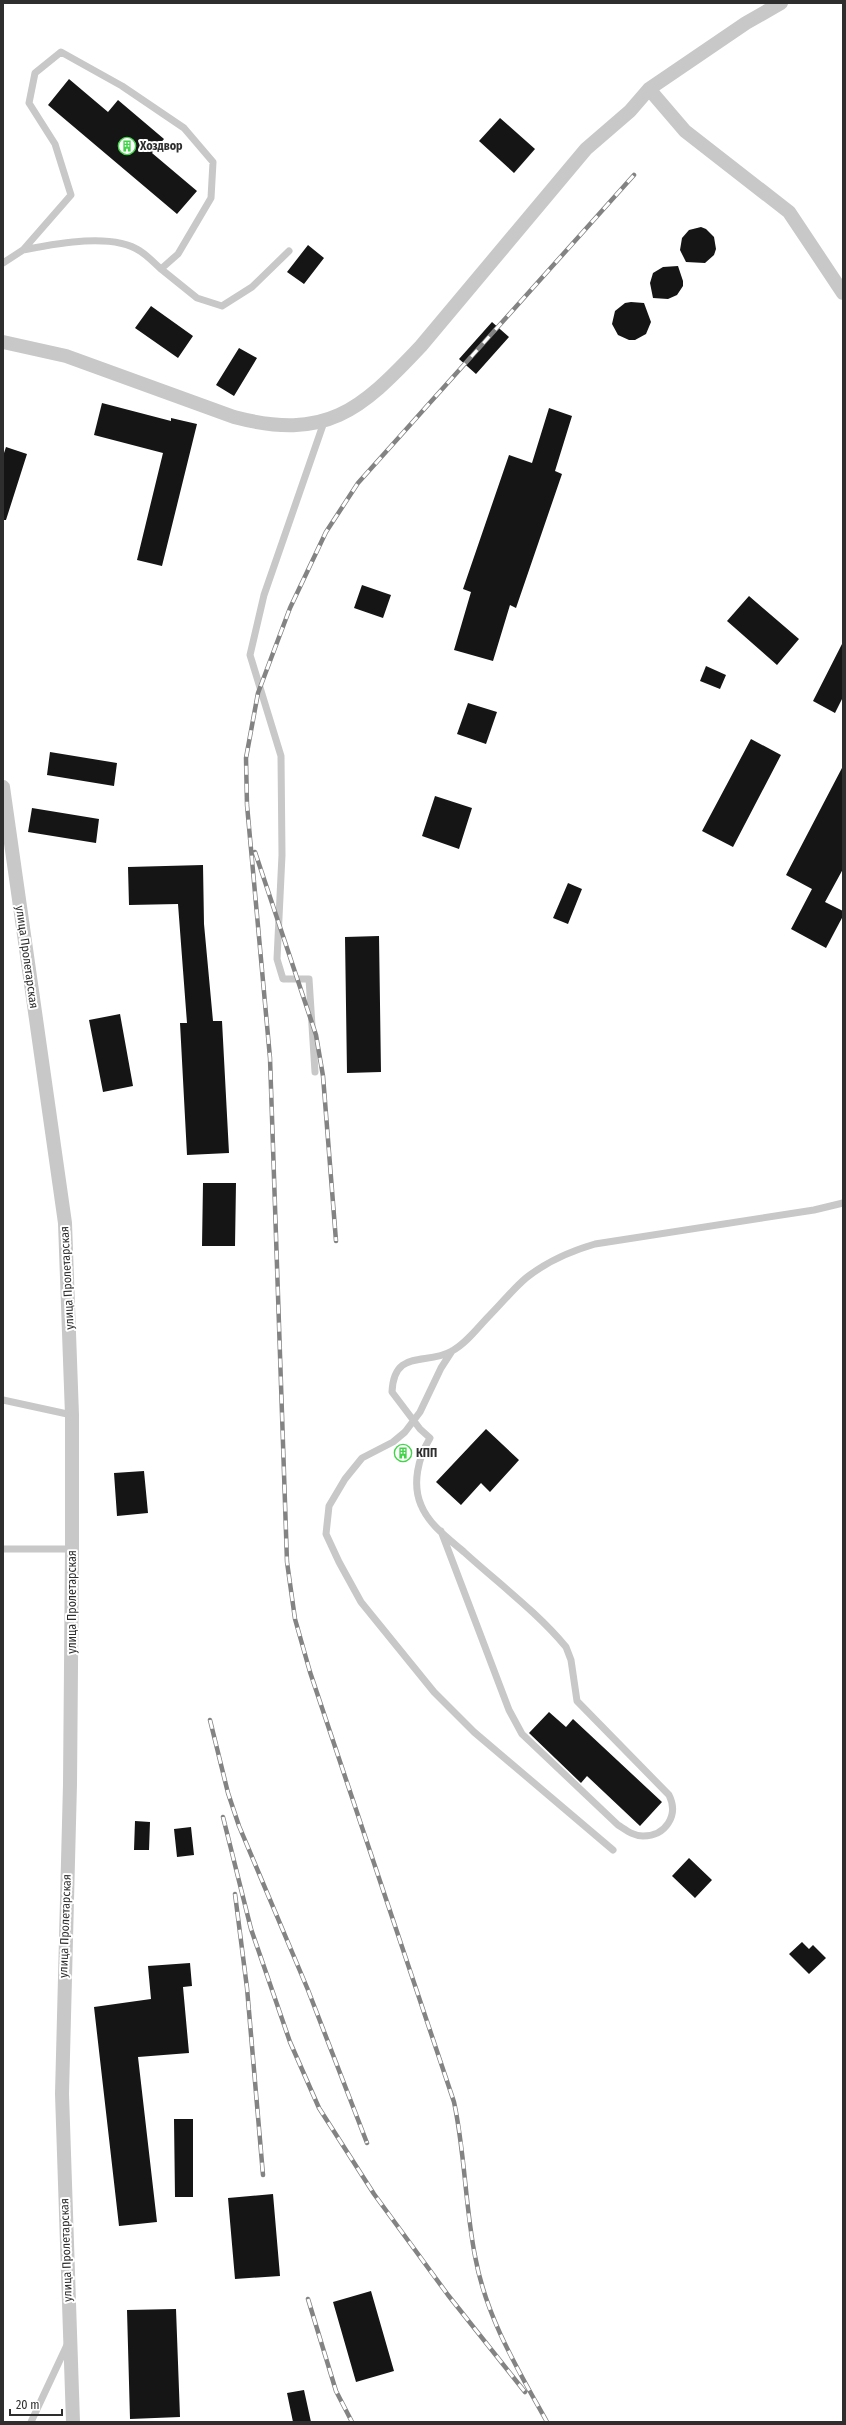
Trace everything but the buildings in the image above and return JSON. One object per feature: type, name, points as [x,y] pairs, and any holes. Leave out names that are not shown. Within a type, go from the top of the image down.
[{"type":"street","points":[[3,342],[66,356],[234,417],[258,424],[305,426],[324,422],[358,406],[394,376],[421,346],[586,149],[630,111],[649,89],[746,23],[781,3]]},
{"type":"street","points":[[649,89],[685,131],[789,212],[843,293]]},
{"type":"street","name":"улица Пролетарская","points":[[3,787],[65,1223],[72,1415],[72,1549],[70,1784],[62,2086],[69,2341],[73,2422]]},
{"type":"lane","points":[[3,263],[23,250],[71,195],[55,144],[29,103],[35,73],[61,52],[122,86],[184,128],[213,162],[211,198],[178,254],[161,269]]},
{"type":"lane","points":[[23,250],[71,240],[113,242],[139,250],[197,298],[222,306],[252,287],[289,251]]},
{"type":"lane","points":[[315,1072],[309,979],[283,979],[278,959],[282,855],[281,756],[250,655],[264,595],[324,422]]},
{"type":"lane","points":[[441,1531],[509,1710],[522,1734],[618,1825],[631,1834],[643,1836],[655,1834],[664,1828],[673,1816],[674,1806],[669,1796],[577,1701],[566,1647],[441,1531],[421,1506],[418,1492],[420,1462],[430,1438],[414,1421],[392,1392],[394,1375],[400,1366],[410,1361],[439,1356],[452,1351],[466,1340],[527,1278],[560,1257],[578,1249],[595,1244],[814,1210],[843,1203]]},
{"type":"lane","points":[[452,1351],[441,1368],[414,1421],[392,1442],[362,1458],[345,1479],[329,1506],[326,1534],[339,1562],[361,1602],[434,1692],[474,1732],[613,1850]]},
{"type":"lane","points":[[3,1400],[72,1415]]},
{"type":"lane","points":[[3,1549],[72,1549]]},
{"type":"lane","points":[[31,2422],[69,2341]]},
{"type":"railway","points":[[547,2422],[504,2342],[480,2278],[469,2218],[461,2140],[454,2102],[310,1672],[295,1619],[287,1562],[270,1058],[247,805],[246,758],[258,693],[290,608],[326,532],[358,483],[634,175]]},
{"type":"railway","points":[[255,852],[316,1035],[323,1076],[336,1241]]},
{"type":"railway","points":[[210,1720],[228,1793],[239,1826],[308,1990],[367,2143]]},
{"type":"railway","points":[[223,1817],[251,1929],[290,2042],[319,2108],[374,2194],[448,2295],[525,2392]]},
{"type":"railway","points":[[235,1894],[247,1988],[263,2175]]},
{"type":"railway","points":[[308,2299],[336,2391],[352,2422]]},
{"type":"place","name":"Хоздвор","points":[[127,146]]},
{"type":"place","name":"КПП","points":[[403,1453]]}]
